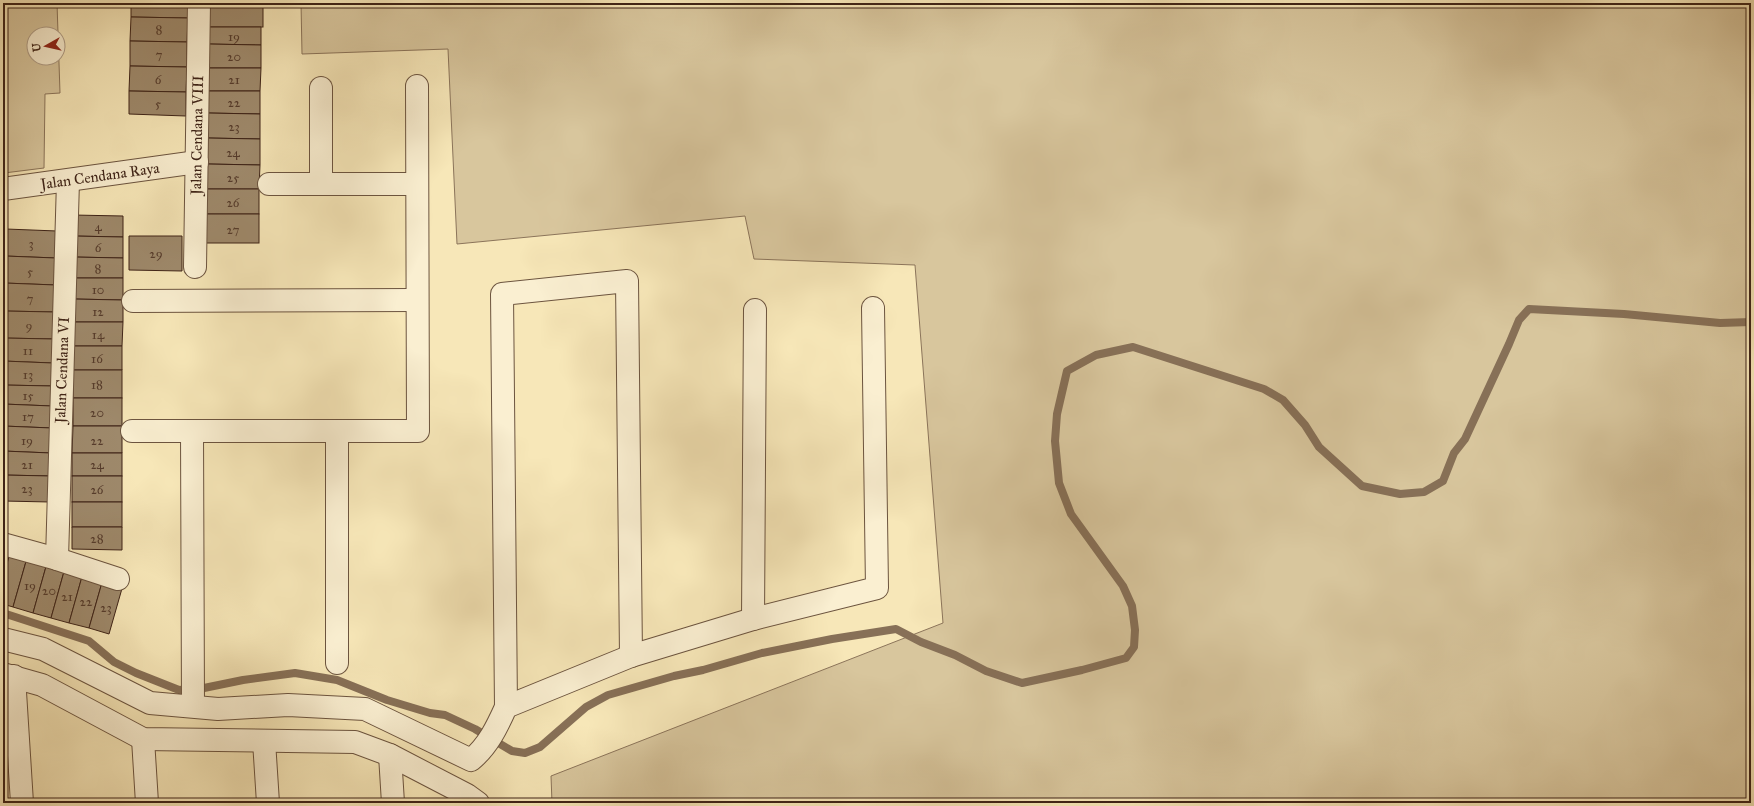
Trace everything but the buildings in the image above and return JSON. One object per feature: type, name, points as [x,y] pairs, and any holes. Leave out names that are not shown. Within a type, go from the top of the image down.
[{"type":"street","name":"Jalan Cendana VIII","points":[[195,267],[199,3]]},
{"type":"street","points":[[132,431],[418,431],[417,86]]},
{"type":"street","points":[[321,88],[321,183]]},
{"type":"street","name":"Jalan Cendana Raya","points":[[3,189],[197,162]]},
{"type":"street","name":"Jalan Cendana VI","points":[[57,559],[68,181]]},
{"type":"street","points":[[269,184],[417,184]]},
{"type":"street","points":[[3,639],[43,649],[150,703],[218,709],[288,705],[365,709],[471,760],[481,751],[496,728],[506,707],[502,294],[627,281],[631,656]]},
{"type":"street","points":[[133,301],[417,300]]},
{"type":"street","points":[[506,707],[631,656],[753,619],[876,588],[873,308]]},
{"type":"street","points":[[753,619],[755,310]]},
{"type":"street","points":[[192,431],[193,706]]},
{"type":"street","points":[[337,431],[338,663]]},
{"type":"street","points":[[3,544],[57,559],[118,579]]},
{"type":"street","points":[[22,803],[8,675],[42,685],[143,739],[355,742],[390,755],[468,795],[478,803]]},
{"type":"street","points":[[143,739],[146,803]]},
{"type":"street","points":[[264,741],[268,803]]},
{"type":"street","points":[[390,755],[393,803]]},
{"type":"shaded area","points":[[3,3],[57,3],[58,26],[26,26],[26,66],[59,66],[60,93],[45,94],[44,168],[4,173]]},
{"type":"shaded area","points":[[301,3],[1751,3],[1751,803],[552,803],[551,776],[943,623],[915,265],[754,259],[745,216],[457,244],[448,49],[302,54]]},
{"type":"waterway","points":[[3,613],[89,641],[114,662],[136,673],[179,690],[204,688],[243,680],[295,673],[337,680],[387,700],[430,713],[445,715],[475,729],[512,751],[525,753],[540,747],[586,707],[608,695],[762,653],[832,639],[896,629],[921,642],[955,655],[986,671],[1022,683],[1082,670],[1126,658],[1134,647],[1135,630],[1132,606],[1123,586],[1071,514],[1059,483],[1055,441],[1057,414],[1067,371],[1096,355],[1133,347],[1264,389],[1283,400],[1305,425],[1319,447],[1362,486],[1400,494],[1424,492],[1443,481],[1454,453],[1465,439],[1519,320],[1529,309],[1624,314],[1720,323],[1751,322]]}]
